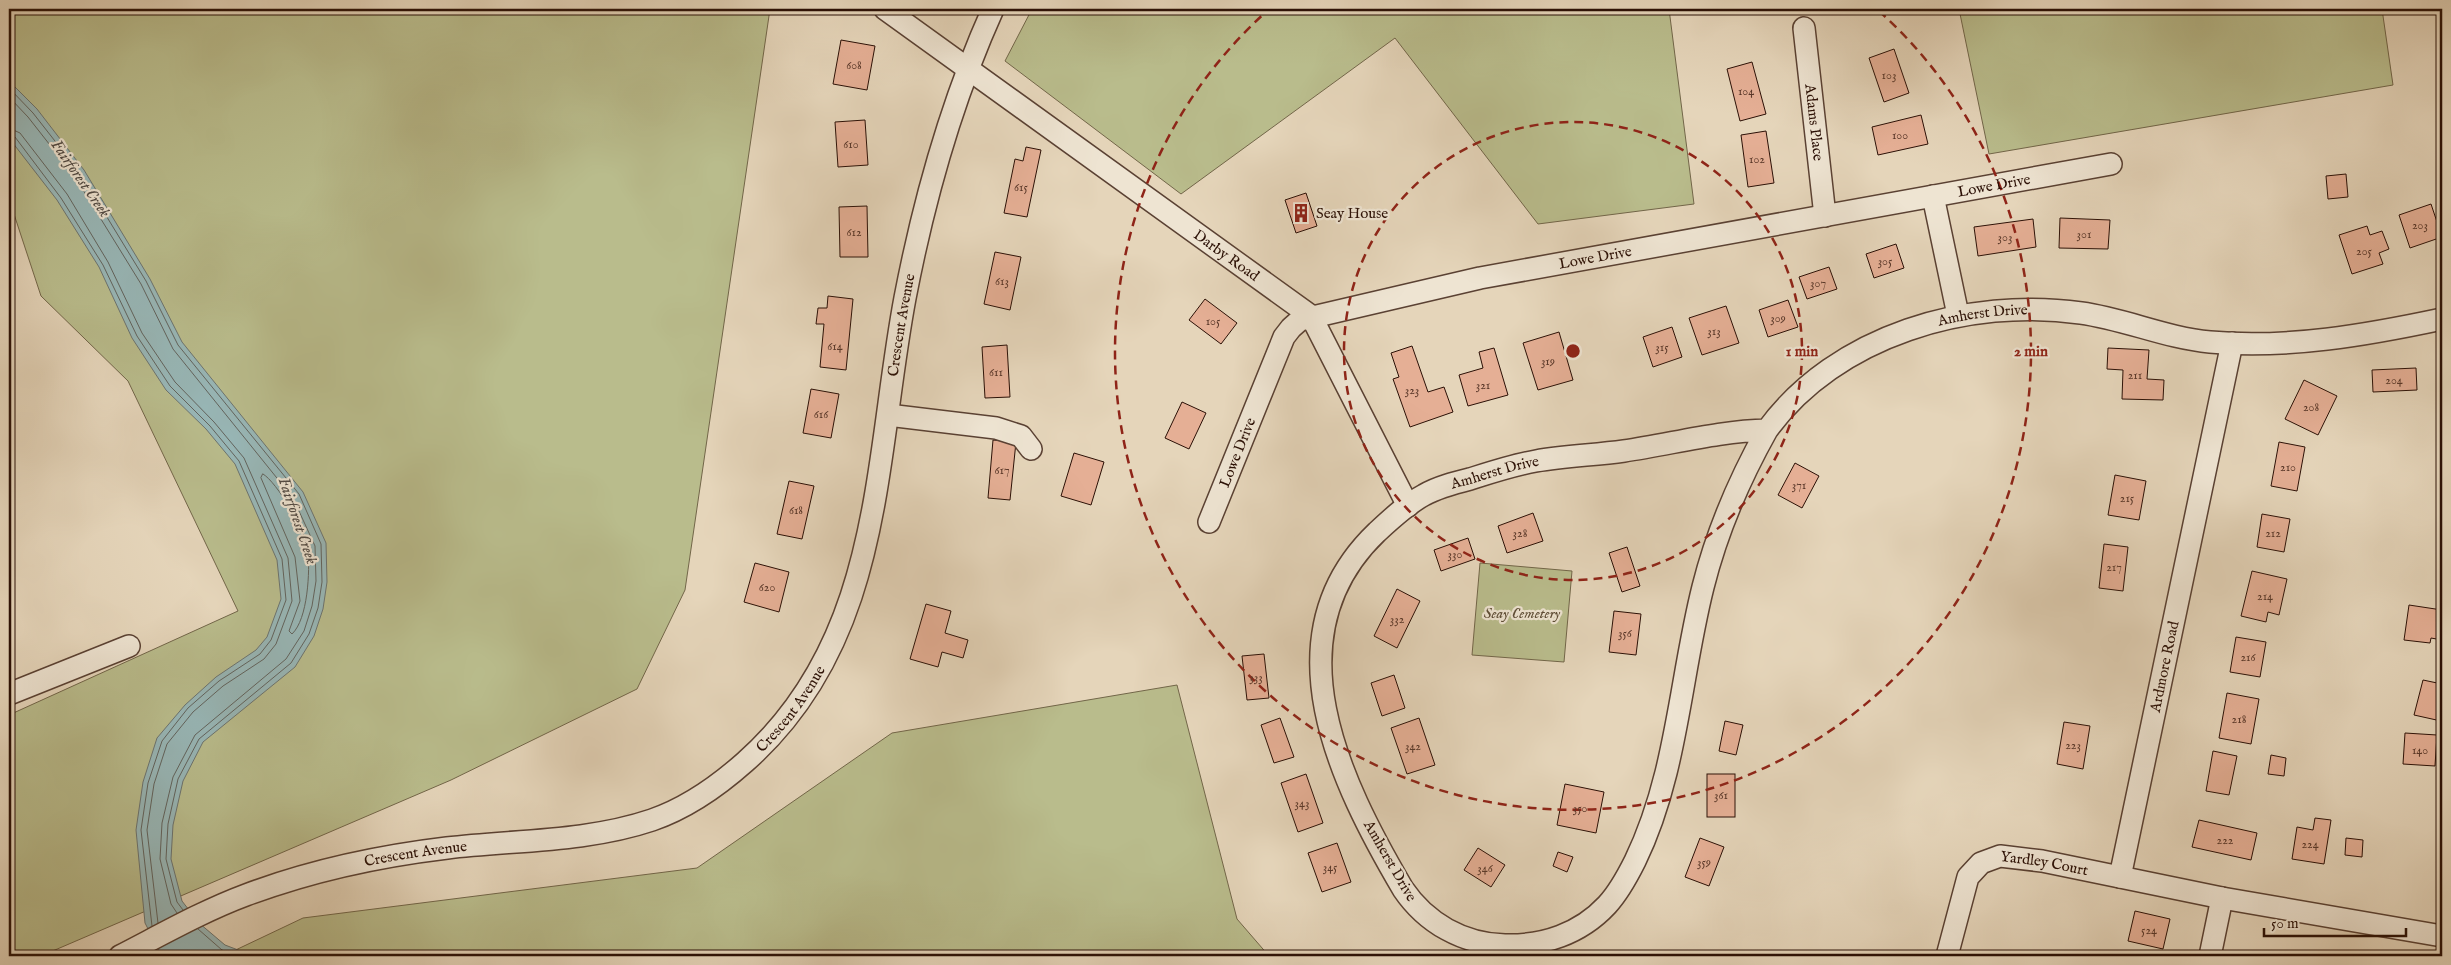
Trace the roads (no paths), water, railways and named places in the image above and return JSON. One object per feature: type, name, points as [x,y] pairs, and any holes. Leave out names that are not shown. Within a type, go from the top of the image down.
[{"type":"street","name":"Darby Road","points":[[884,9],[1311,316],[1408,506]]},
{"type":"street","name":"Crescent Avenue","points":[[120,956],[247,895],[327,871],[387,857],[448,848],[513,844],[635,825],[675,810],[728,777],[760,749],[788,718],[812,684],[832,648],[847,609],[868,536],[881,471],[905,299],[918,238],[941,150],[968,70],[993,9]]},
{"type":"street","name":"Adams Place","points":[[1804,28],[1825,216]]},
{"type":"street","name":"Lowe Drive","points":[[1209,522],[1284,337],[1290,328],[1300,320],[1480,278],[2112,164]]},
{"type":"street","points":[[1933,196],[1958,315]]},
{"type":"street","name":"Amherst Drive","points":[[1767,430],[1736,431],[1626,450],[1536,461],[1440,487],[1423,495],[1393,517],[1354,558],[1339,580],[1328,604],[1322,630],[1320,656],[1325,710],[1332,737],[1340,763],[1369,828],[1403,889],[1421,912],[1446,929],[1473,940],[1502,945],[1539,943],[1571,932],[1598,914],[1625,882],[1644,843],[1662,790],[1673,745],[1689,649],[1711,556],[1721,526],[1746,467],[1767,430],[1795,397],[1848,359],[1895,335],[1926,323],[1958,315],[2008,309],[2054,310],[2112,319],[2185,339],[2232,343]]},
{"type":"street","points":[[2232,343],[2320,339],[2393,329],[2442,319]]},
{"type":"street","name":"Ardmore Road","points":[[2120,877],[2232,343]]},
{"type":"street","points":[[888,415],[996,428],[1021,436],[1031,450]]},
{"type":"street","points":[[9,694],[129,646]]},
{"type":"street","name":"Yardley Court","points":[[1947,956],[1968,877],[1981,863],[1990,858],[2010,856],[2042,860],[2120,877]]},
{"type":"street","points":[[2120,877],[2222,898],[2442,936]]},
{"type":"street","points":[[2210,956],[2222,898]]},
{"type":"water","name":"Fairforest Creek","points":[[9,81],[37,109],[84,170],[150,279],[182,342],[303,492],[326,543],[327,582],[323,609],[314,636],[295,667],[203,742],[183,781],[173,825],[171,859],[182,901],[199,923],[225,945],[254,956],[162,956],[145,923],[136,830],[143,782],[157,738],[185,705],[216,677],[256,650],[267,637],[281,599],[277,560],[235,464],[206,429],[166,390],[132,338],[99,267],[57,200],[9,138]]},
{"type":"place","name":"Seay House","points":[[1301,213]]},
{"type":"park label","name":"Seay Cemetery","points":[[1522,613]]}]
